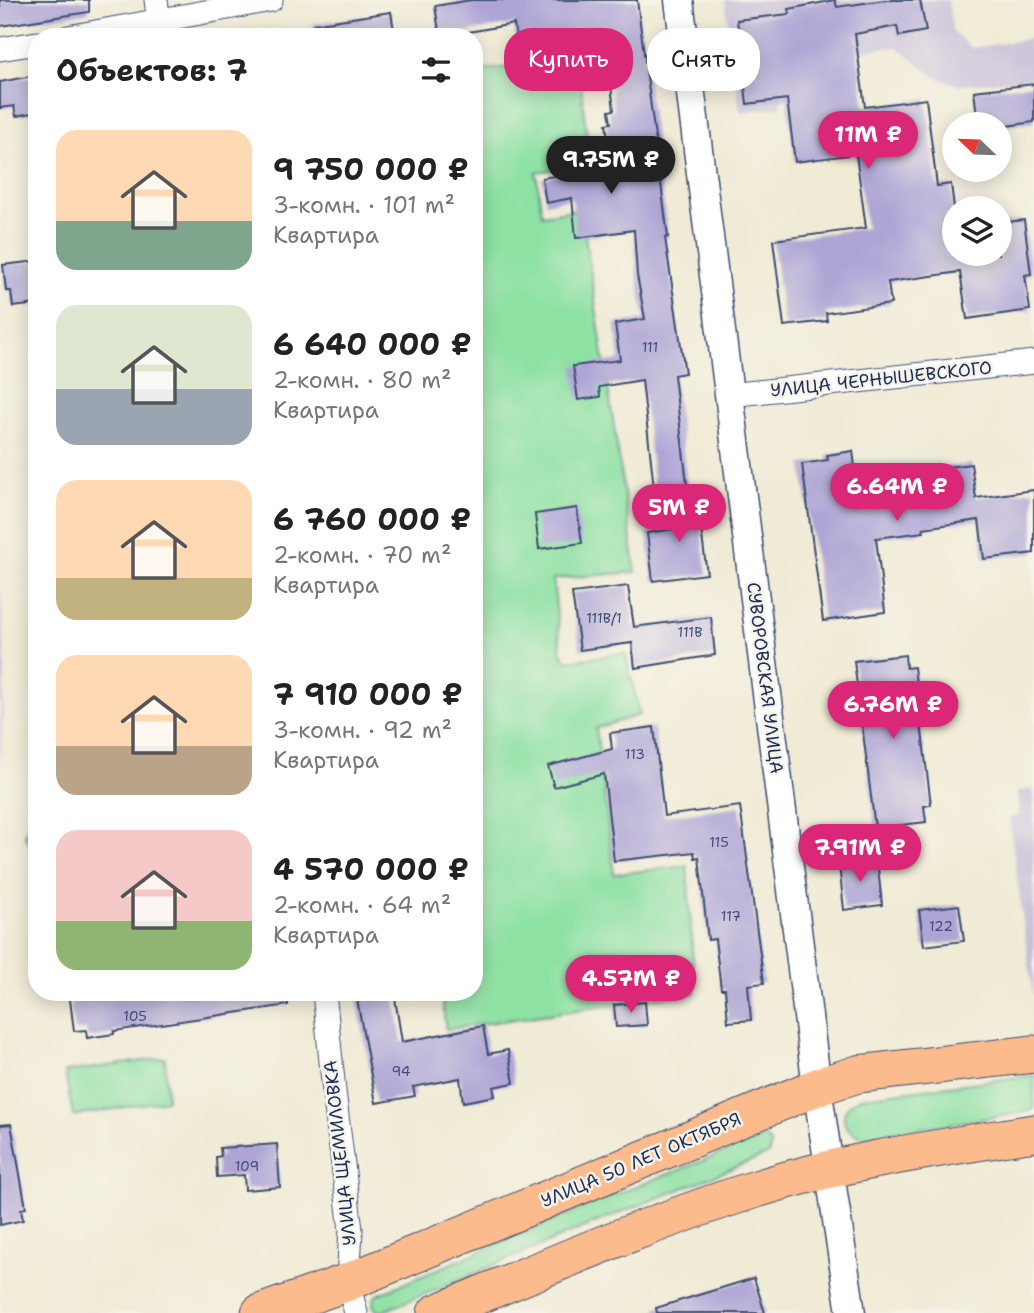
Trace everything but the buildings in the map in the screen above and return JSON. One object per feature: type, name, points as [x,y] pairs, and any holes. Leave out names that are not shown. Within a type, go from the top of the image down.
[{"type":"main road","name":"УЛИЦА 50 ЛЕТ ОКТЯБРЯ","points":[[260,1313],[352,1297],[817,1087],[858,1074],[1034,1055]]},
{"type":"main road","points":[[436,1313],[629,1234],[754,1189],[940,1148],[1034,1133]]},
{"type":"street","points":[[114,28],[271,0]]},
{"type":"street","name":"СУВОРОВСКАЯ УЛИЦА","points":[[679,0],[817,1087],[851,1313]]},
{"type":"street","points":[[0,49],[28,44]]},
{"type":"street","name":"УЛИЦА ЧЕРНЫШЕВСКОГО","points":[[729,395],[1034,362]]},
{"type":"street","name":"УЛИЦА ЩЕМИЛОВКА","points":[[325,1001],[351,1230],[352,1297]]},
{"type":"shaded area","points":[[725,0],[948,0],[953,32],[972,48],[1034,38],[1034,78],[959,85],[936,78],[898,47],[776,59],[782,107],[740,112],[737,91],[760,91],[760,28],[729,28]]},
{"type":"shaded area","points":[[0,578],[5,663],[0,775]]},
{"type":"shaded area","points":[[1034,789],[1033,996],[1009,818],[1019,815],[1017,791]]},
{"type":"green space","points":[[504,68],[504,91],[582,91],[590,164],[536,172],[542,215],[581,209],[636,572],[553,579],[561,651],[567,661],[625,653],[640,715],[596,728],[614,874],[687,866],[695,993],[446,1029],[442,1001],[483,1001],[483,70]]},
{"type":"green space","points":[[28,826],[28,841],[24,835]]},
{"type":"green space","points":[[165,1058],[167,1100],[73,1116],[65,1072]]},
{"type":"green space","points":[[1034,1075],[1034,1109],[1021,1113],[863,1137],[855,1134],[845,1123],[845,1111],[863,1097]]},
{"type":"green space","points":[[764,1137],[771,1144],[769,1154],[384,1311],[377,1311],[373,1305],[374,1298],[379,1294],[604,1199]]}]
